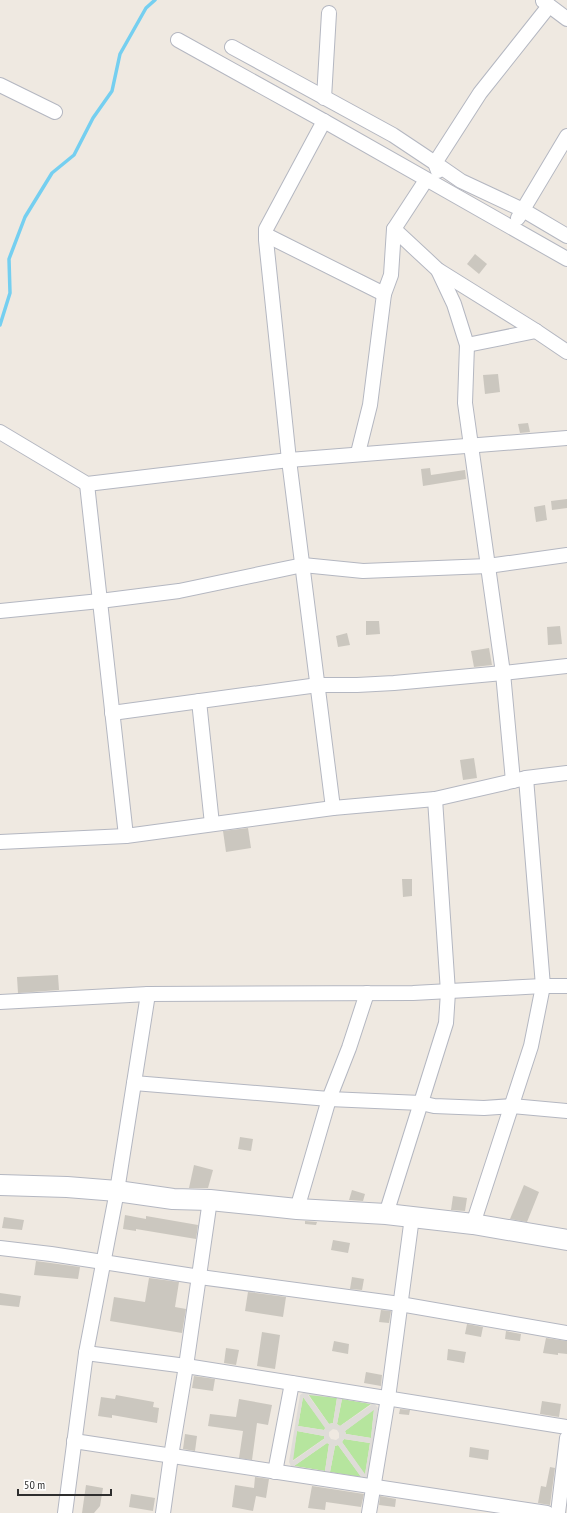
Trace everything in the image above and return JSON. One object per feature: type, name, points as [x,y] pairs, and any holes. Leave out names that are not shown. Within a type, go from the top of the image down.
[{"type":"street","points":[[435,163],[480,93],[546,3],[567,19]]},
{"type":"street","points":[[324,98],[329,13]]},
{"type":"street","points":[[178,40],[567,259]]},
{"type":"street","points":[[232,47],[393,135],[461,181],[523,210],[567,236]]},
{"type":"street","points":[[0,85],[55,112]]},
{"type":"street","points":[[324,121],[266,229],[266,235],[289,460],[333,808]]},
{"type":"street","points":[[513,228],[567,136]]},
{"type":"street","points":[[435,163],[444,190]]},
{"type":"street","points":[[358,453],[370,405],[384,294],[391,275],[394,230],[426,180]]},
{"type":"street","points":[[394,230],[438,270],[536,330],[567,352]]},
{"type":"street","points":[[266,235],[384,294]]},
{"type":"street","points":[[438,270],[454,304],[467,345],[465,403],[519,780],[543,986],[531,1046],[472,1224]]},
{"type":"street","points":[[467,345],[536,330]]},
{"type":"street","points":[[0,432],[87,484],[358,453],[567,438]]},
{"type":"street","points":[[87,484],[126,836]]},
{"type":"street","points":[[0,611],[179,591],[303,565],[363,571],[488,566],[567,555]]},
{"type":"street","points":[[112,713],[318,685],[357,686],[567,666]]},
{"type":"street","points":[[199,701],[212,824]]},
{"type":"street","points":[[0,842],[126,836],[333,808],[435,799],[519,780],[567,773]]},
{"type":"street","points":[[386,1214],[446,1024],[448,992],[435,799]]},
{"type":"street","points":[[0,1002],[148,994],[448,992],[543,986],[567,986]]},
{"type":"street","points":[[297,1208],[329,1099],[349,1048],[367,993]]},
{"type":"street","points":[[65,1513],[86,1353],[104,1263],[148,994]]},
{"type":"street","points":[[134,1083],[329,1099],[421,1103],[434,1106],[484,1108],[512,1106],[567,1111]]},
{"type":"street","points":[[0,1185],[67,1187],[116,1191],[173,1199],[210,1200],[386,1214],[472,1224],[567,1240]]},
{"type":"street","points":[[163,1513],[200,1277],[210,1200]]},
{"type":"street","points":[[369,1513],[388,1398],[412,1217]]},
{"type":"street","points":[[0,1248],[400,1304],[567,1333]]},
{"type":"street","points":[[86,1353],[186,1366],[567,1427]]},
{"type":"street","points":[[275,1472],[292,1383]]},
{"type":"street","points":[[558,1513],[567,1438]]},
{"type":"street","points":[[74,1441],[547,1513]]},
{"type":"green space","points":[[308,1394],[337,1398],[333,1423],[329,1424]]},
{"type":"green space","points":[[303,1397],[326,1428],[324,1430],[298,1426]]},
{"type":"green space","points":[[342,1399],[371,1404],[340,1426],[337,1424]]},
{"type":"green space","points":[[374,1409],[371,1438],[346,1434],[345,1431]]},
{"type":"green space","points":[[297,1431],[324,1436],[325,1438],[292,1461]]},
{"type":"green space","points":[[344,1439],[370,1443],[365,1475],[342,1442]]},
{"type":"green space","points":[[327,1443],[329,1444],[325,1471],[294,1466]]},
{"type":"green space","points":[[338,1445],[362,1478],[330,1472],[335,1446]]},
{"type":"shaded area","points":[[306,1391],[372,1401],[378,1408],[368,1477],[361,1481],[292,1468],[289,1462],[300,1395]],"holes":[[[308,1395],[337,1398],[333,1423],[329,1424]],[[303,1397],[325,1428],[324,1430],[298,1426]],[[342,1399],[371,1404],[340,1426],[337,1424]],[[374,1410],[371,1438],[346,1434],[345,1431]],[[333,1429],[337,1430],[339,1433],[339,1438],[336,1440],[331,1439],[329,1432]],[[297,1431],[324,1436],[324,1439],[293,1461]],[[344,1439],[370,1443],[365,1474],[342,1442]],[[327,1443],[329,1444],[325,1471],[294,1466]],[[338,1445],[361,1477],[330,1472],[335,1446]]]},
{"type":"building","points":[[475,254],[487,264],[479,274],[467,264]]},
{"type":"building","points":[[498,374],[500,392],[485,394],[483,375]]},
{"type":"building","points":[[528,423],[530,432],[520,433],[518,424]]},
{"type":"building","points":[[430,468],[431,475],[465,470],[466,479],[423,486],[421,469]]},
{"type":"building","points":[[567,499],[567,508],[552,510],[551,501]]},
{"type":"building","points":[[545,505],[547,520],[536,522],[534,507]]},
{"type":"building","points":[[366,621],[379,621],[380,634],[366,635]]},
{"type":"building","points":[[560,626],[562,644],[548,645],[547,627]]},
{"type":"building","points":[[347,633],[350,645],[338,647],[336,636]]},
{"type":"building","points":[[489,648],[492,665],[474,667],[471,651]]},
{"type":"building","points":[[474,758],[477,778],[463,780],[460,760]]},
{"type":"building","points":[[248,828],[251,848],[226,852],[223,831]]},
{"type":"building","points":[[402,879],[412,879],[412,896],[403,897]]},
{"type":"building","points":[[58,975],[59,990],[18,993],[17,977]]},
{"type":"building","points":[[240,1137],[253,1139],[251,1151],[238,1149]]},
{"type":"building","points":[[194,1165],[213,1170],[208,1188],[189,1188]]},
{"type":"building","points":[[524,1185],[539,1192],[527,1222],[510,1219]]},
{"type":"building","points":[[352,1190],[365,1194],[363,1201],[349,1200]]},
{"type":"building","points":[[453,1196],[467,1198],[465,1211],[451,1210]]},
{"type":"building","points":[[125,1215],[146,1219],[146,1216],[198,1225],[196,1239],[136,1229],[136,1231],[123,1229]]},
{"type":"building","points":[[4,1217],[24,1220],[22,1230],[2,1228]]},
{"type":"building","points":[[305,1221],[317,1222],[316,1225],[305,1224]]},
{"type":"building","points":[[333,1240],[350,1243],[348,1253],[331,1250]]},
{"type":"building","points":[[36,1261],[80,1267],[78,1279],[34,1275]]},
{"type":"building","points":[[352,1277],[364,1279],[362,1290],[350,1289]]},
{"type":"building","points":[[149,1278],[179,1282],[175,1307],[186,1309],[182,1333],[110,1321],[114,1297],[145,1302]]},
{"type":"building","points":[[248,1292],[286,1297],[283,1317],[245,1311]]},
{"type":"building","points":[[0,1293],[21,1296],[19,1307],[0,1305]]},
{"type":"building","points":[[381,1310],[391,1311],[389,1323],[379,1322]]},
{"type":"building","points":[[467,1324],[483,1327],[481,1337],[465,1334]]},
{"type":"building","points":[[506,1331],[521,1334],[520,1341],[505,1339]]},
{"type":"building","points":[[262,1332],[280,1335],[275,1369],[257,1366]]},
{"type":"building","points":[[546,1338],[567,1341],[567,1354],[558,1353],[558,1355],[543,1353]]},
{"type":"building","points":[[334,1341],[349,1344],[348,1354],[332,1351]]},
{"type":"building","points":[[226,1348],[239,1350],[236,1365],[224,1363]]},
{"type":"building","points":[[448,1349],[466,1352],[464,1363],[447,1360]]},
{"type":"building","points":[[366,1372],[382,1375],[381,1386],[364,1383]]},
{"type":"building","points":[[194,1376],[215,1379],[213,1391],[192,1388]]},
{"type":"building","points":[[116,1395],[154,1402],[153,1407],[159,1408],[157,1423],[112,1415],[112,1418],[98,1416],[101,1397],[115,1399]]},
{"type":"building","points":[[239,1399],[272,1405],[268,1425],[257,1423],[252,1460],[239,1458],[243,1431],[208,1426],[210,1414],[236,1417]]},
{"type":"building","points":[[542,1401],[561,1404],[559,1417],[540,1414]]},
{"type":"building","points":[[400,1409],[410,1410],[409,1415],[399,1414]]},
{"type":"building","points":[[185,1434],[197,1436],[195,1451],[183,1449]]},
{"type":"building","points":[[470,1447],[489,1450],[488,1460],[469,1457]]},
{"type":"building","points":[[550,1467],[555,1468],[550,1505],[538,1503],[541,1486],[546,1487]]},
{"type":"building","points":[[255,1477],[269,1479],[266,1498],[256,1496],[253,1511],[232,1507],[235,1485],[254,1488]]},
{"type":"building","points":[[86,1485],[103,1488],[100,1506],[94,1513],[82,1513]]},
{"type":"building","points":[[312,1486],[364,1494],[361,1507],[326,1502],[325,1510],[308,1508]]},
{"type":"building","points":[[131,1494],[155,1498],[153,1511],[129,1507]]},
{"type":"building","points":[[380,1496],[396,1499],[395,1507],[379,1505]]},
{"type":"waterway","points":[[0,325],[10,293],[9,259],[25,217],[52,173],[74,155],[93,118],[112,91],[120,54],[146,8],[155,0]]}]
